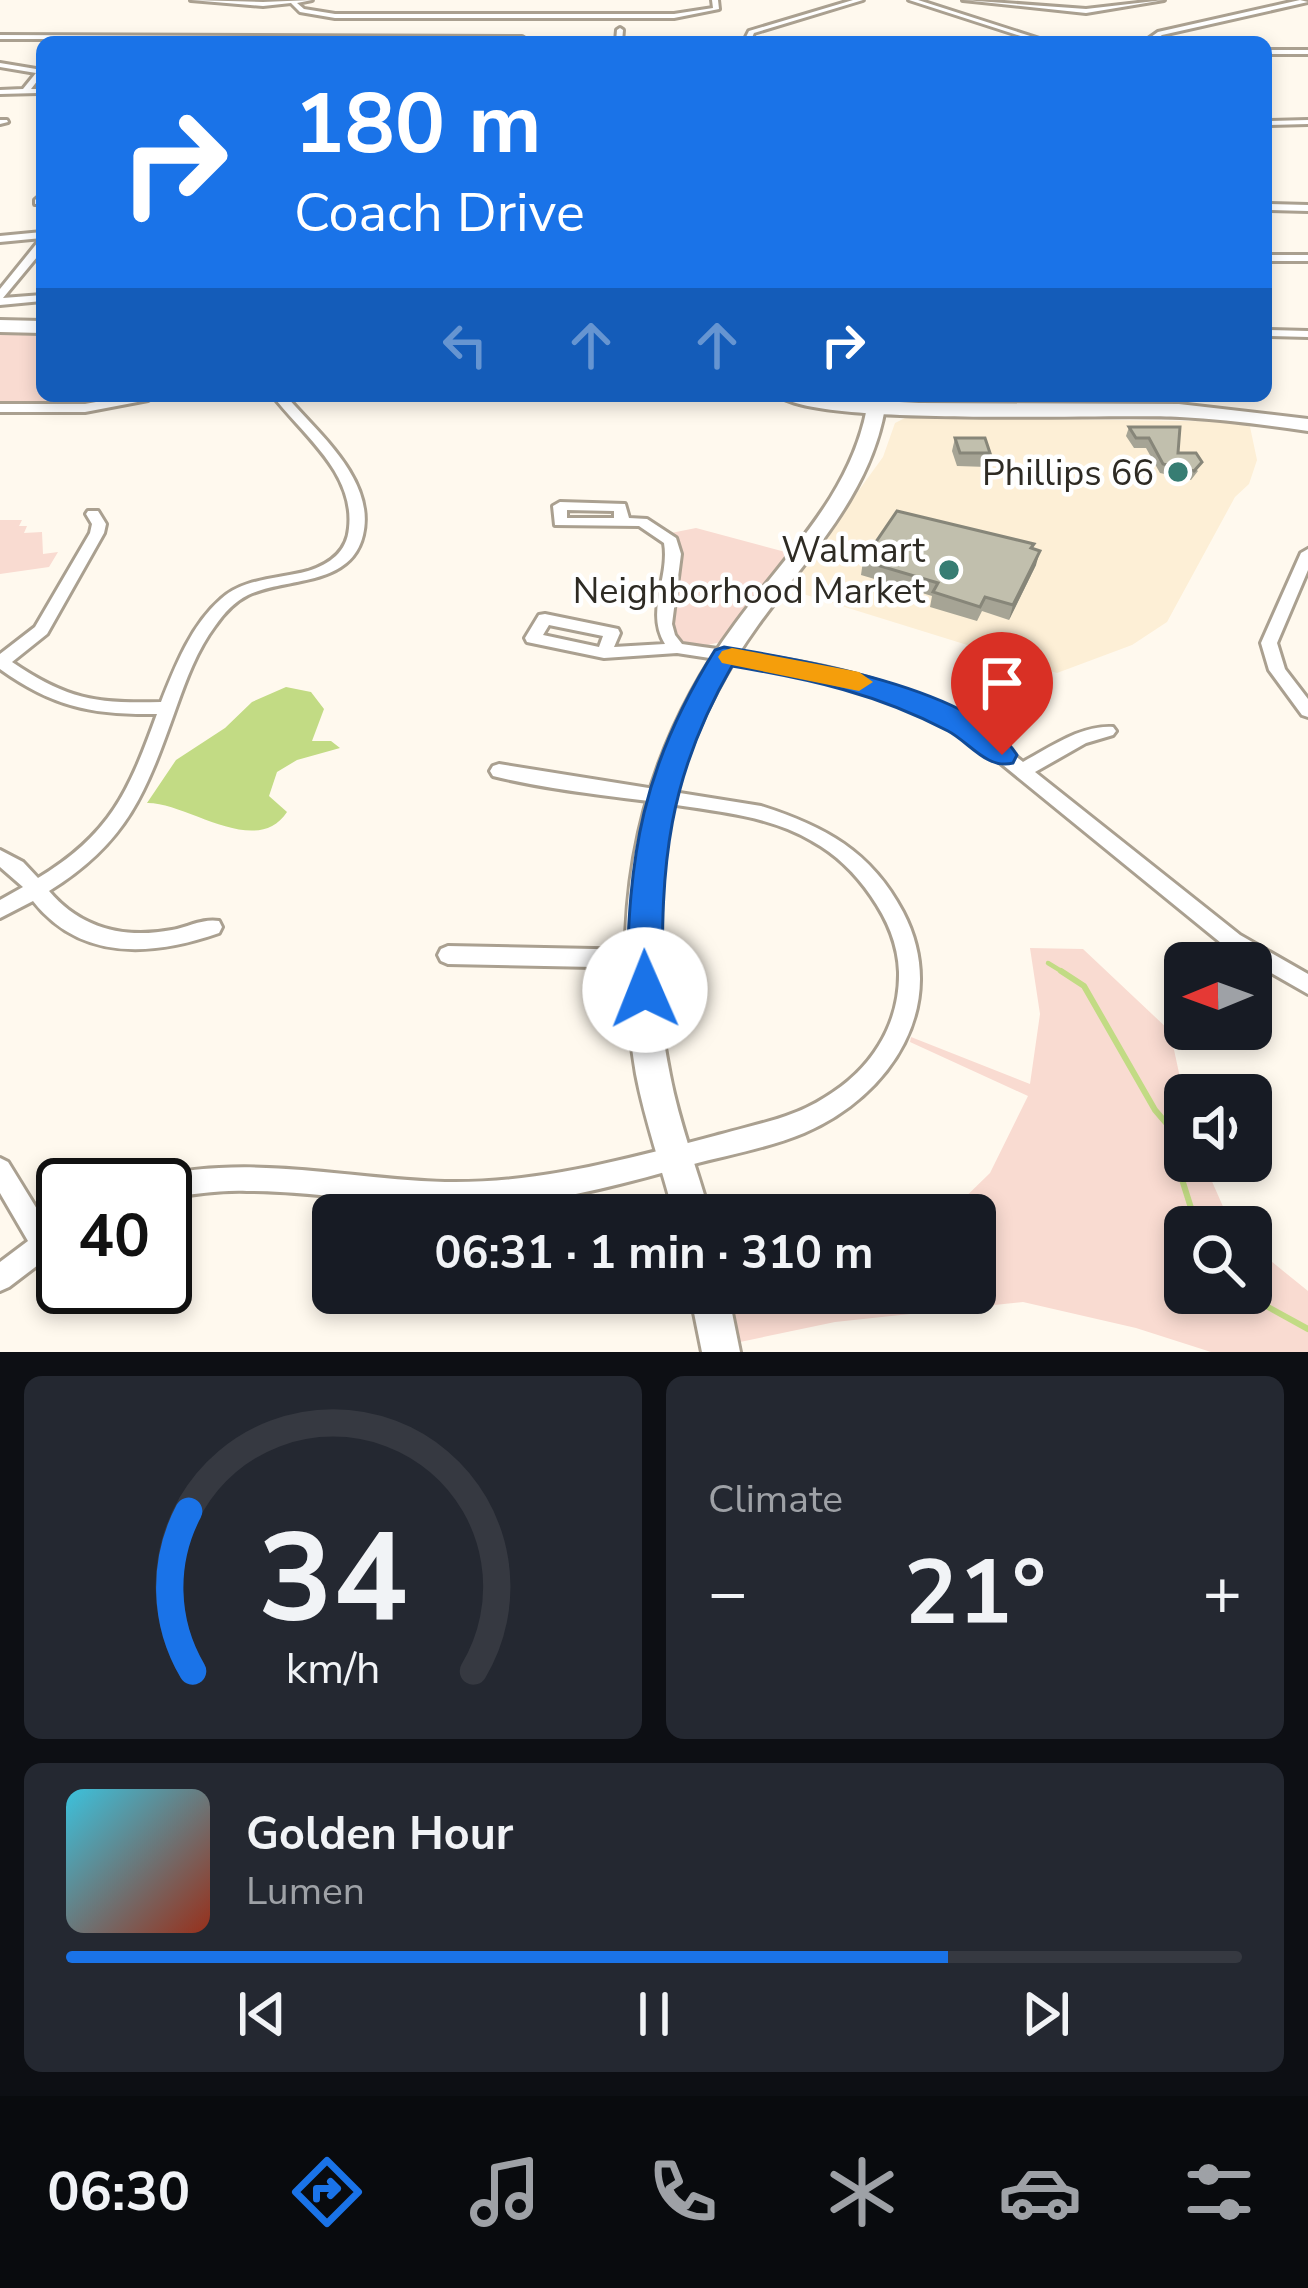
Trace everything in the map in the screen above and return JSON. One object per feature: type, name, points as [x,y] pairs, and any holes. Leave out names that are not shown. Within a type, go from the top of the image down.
[{"type":"main road","points":[[0,326],[36,327]]},
{"type":"main road","points":[[875,402],[1223,413],[1308,425]]},
{"type":"street","points":[[194,0],[309,0]]},
{"type":"street","points":[[292,1],[309,13],[335,16],[674,16],[710,12],[716,9],[715,0]]},
{"type":"street","points":[[756,36],[860,0]]},
{"type":"street","points":[[912,0],[1027,36]]},
{"type":"street","points":[[966,0],[1114,10],[1161,0]]},
{"type":"street","points":[[1156,36],[1291,4],[1308,5]]},
{"type":"street","points":[[1047,5],[1049,22]]},
{"type":"street","points":[[424,36],[429,27]]},
{"type":"street","points":[[145,36],[154,28]]},
{"type":"street","points":[[620,30],[620,36]]},
{"type":"street","points":[[0,37],[36,38]]},
{"type":"street","points":[[1272,51],[1307,46]]},
{"type":"street","points":[[0,65],[36,70]]},
{"type":"street","points":[[25,91],[36,77]]},
{"type":"street","points":[[0,92],[36,91]]},
{"type":"street","points":[[1272,122],[1305,115]]},
{"type":"street","points":[[1272,207],[1308,208]]},
{"type":"street","points":[[0,238],[36,240]]},
{"type":"street","points":[[0,299],[36,248]]},
{"type":"street","points":[[1272,258],[1308,258]]},
{"type":"street","points":[[0,299],[36,298]]},
{"type":"street","points":[[1272,333],[1308,334]]},
{"type":"street","points":[[0,408],[114,402]]},
{"type":"street","points":[[0,910],[94,848],[127,807],[168,708],[226,602],[249,586],[332,566],[352,544],[356,511],[343,474],[283,402]]},
{"type":"street","points":[[686,1194],[656,1082],[644,959],[647,869],[660,796],[689,716],[724,656],[813,526],[862,466],[875,402]]},
{"type":"street","points":[[93,514],[100,524],[97,533],[40,630],[1,662],[65,702],[106,709],[168,708]]},
{"type":"street","points":[[622,521],[642,522],[670,541],[674,563],[663,608],[667,636],[677,648]]},
{"type":"street","points":[[1308,554],[1269,643],[1277,670],[1308,711]]},
{"type":"street","points":[[604,653],[677,648],[830,674],[893,692],[964,727],[1233,941],[1308,985]]},
{"type":"street","points":[[1022,771],[1107,731]]},
{"type":"street","points":[[192,1184],[237,1179],[486,1194],[524,1190],[796,1125],[849,1096],[869,1079],[898,1035],[909,994],[909,967],[900,923],[856,860],[782,817],[751,808],[499,771]]},
{"type":"street","points":[[0,858],[38,889],[64,920],[99,937],[167,942],[212,927]]},
{"type":"street","points":[[448,955],[644,959]]},
{"type":"street","points":[[0,1170],[36,1216]]},
{"type":"street","points":[[0,1278],[36,1250]]},
{"type":"street","points":[[713,1314],[721,1352]]},
{"type":"shaded area","points":[[0,334],[36,335],[36,402],[81,402],[70,404],[0,403]]},
{"type":"shaded area","points":[[907,417],[1249,422],[1257,460],[1249,484],[1235,497],[1167,622],[1132,645],[1057,673],[787,589],[883,457],[895,423]]},
{"type":"shaded area","points":[[0,520],[22,520],[19,526],[27,526],[24,533],[42,532],[43,554],[58,552],[49,567],[0,574]]},
{"type":"shaded area","points":[[696,528],[789,553],[721,642],[703,646],[681,643],[669,621],[681,558],[671,533]]},
{"type":"shaded area","points":[[286,687],[311,692],[324,709],[312,741],[331,741],[340,748],[297,760],[277,772],[269,796],[287,812],[274,825],[240,830],[147,803],[176,760],[225,728],[252,702]]},
{"type":"shaded area","points":[[1030,948],[1083,949],[1164,1025],[1164,1050],[1174,1050],[1179,1074],[1164,1074],[1164,1182],[1212,1182],[1223,1206],[1164,1206],[1164,1314],[1272,1314],[1272,1262],[1308,1291],[1308,1352],[1211,1352],[1136,1328],[1023,1302],[996,1305],[996,1194],[968,1194],[990,1173],[1028,1096],[910,1042],[911,1037],[1030,1084],[1040,1014]]},
{"type":"shaded area","points":[[734,1314],[910,1314],[835,1322],[740,1342]]},
{"type":"building","points":[[1129,427],[1180,427],[1178,453],[1196,453],[1202,462],[1194,471],[1163,464],[1149,438],[1136,438]]},
{"type":"building","points":[[955,438],[985,438],[990,453],[960,453]]},
{"type":"building","name":"Walmart Neighborhood Market","points":[[897,511],[1034,544],[1031,548],[1040,551],[1013,605],[985,597],[980,607],[933,592],[938,583],[863,561]]},
{"type":"waterway","points":[[1048,963],[1066,974]]},
{"type":"waterway","points":[[1061,971],[1084,986],[1164,1120]]},
{"type":"waterway","points":[[1183,1182],[1190,1206]]},
{"type":"waterway","points":[[1272,1309],[1308,1329]]},
{"type":"slow traffic","points":[[732,657],[859,682]]},
{"type":"place","name":"Phillips 66","points":[[1178,472]]},
{"type":"place","name":"Walmart Neighborhood Market","points":[[949,570]]},
{"type":"route","points":[[645,990],[644,898],[660,796],[689,716],[724,656],[830,674],[893,692],[964,727],[1002,755]]}]
